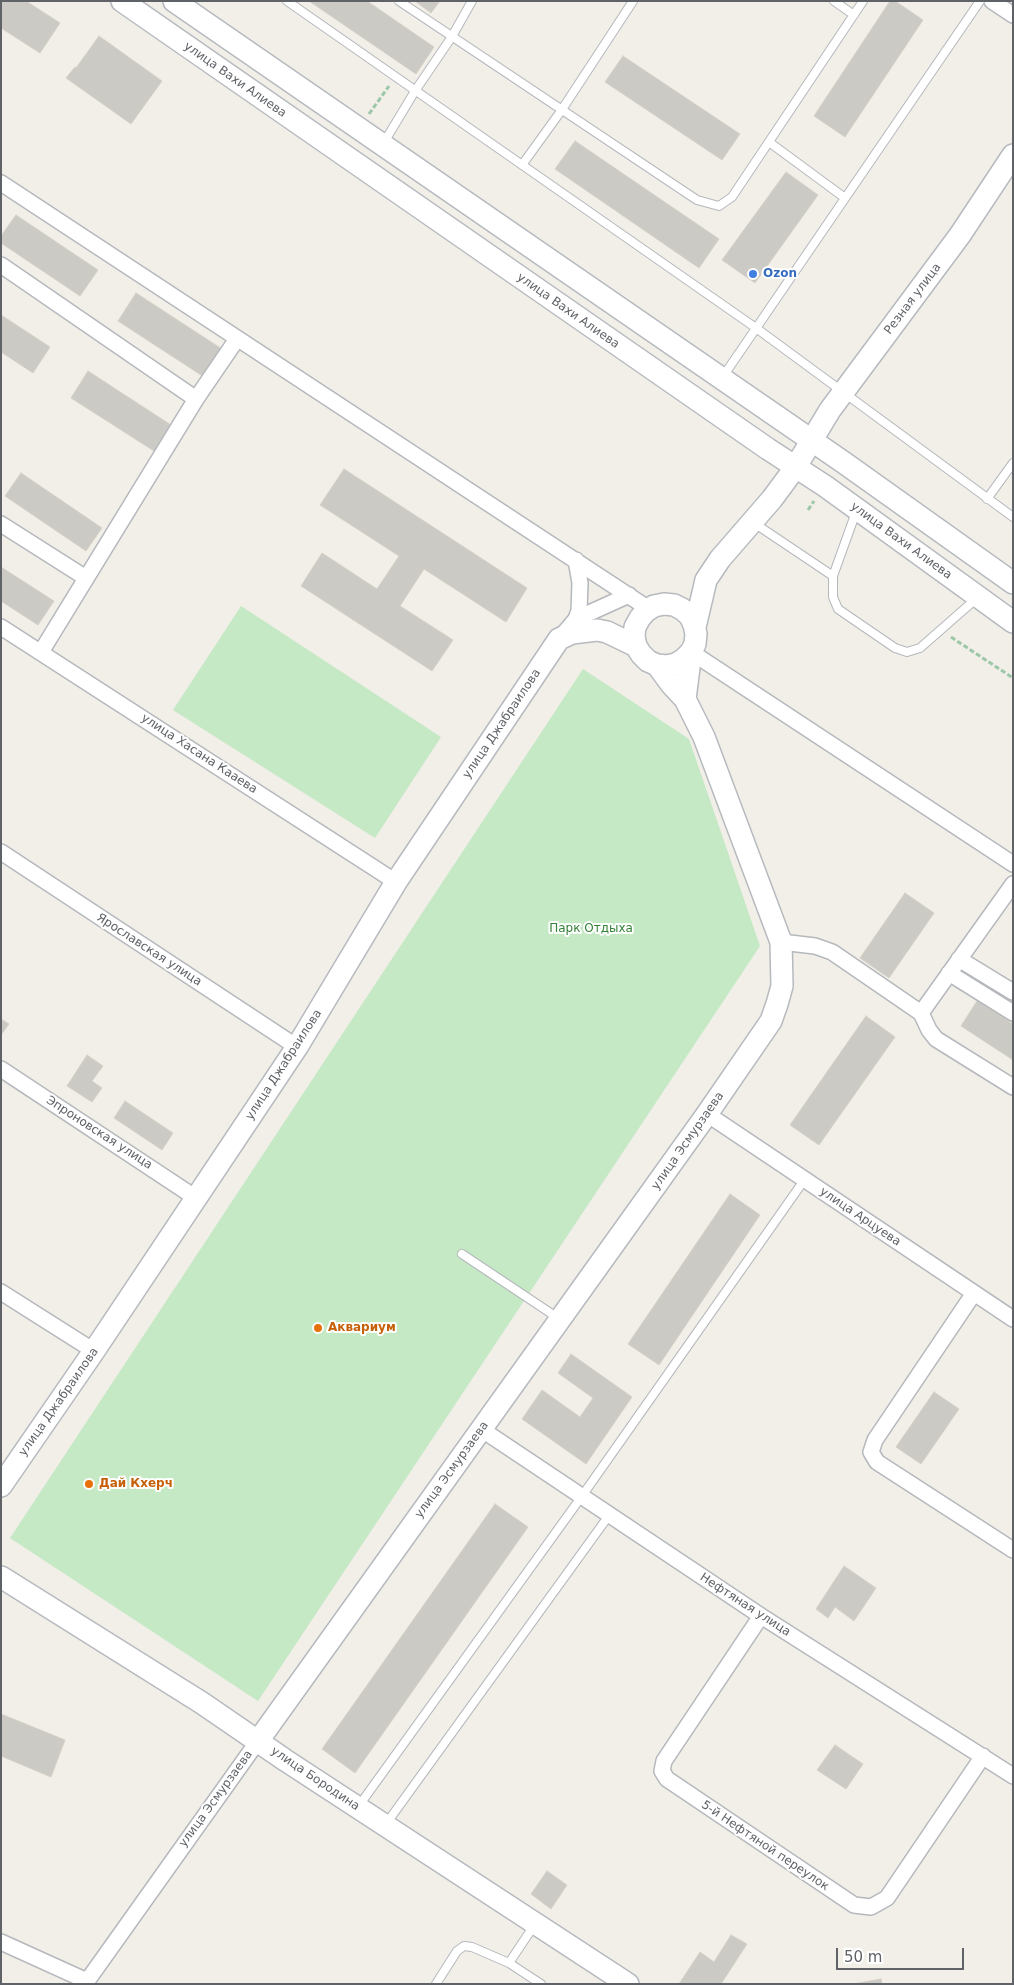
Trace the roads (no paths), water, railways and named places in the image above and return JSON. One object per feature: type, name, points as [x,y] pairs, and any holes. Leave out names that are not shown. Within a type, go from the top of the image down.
[{"type":"street","name":"улица Вахи Алиева","points":[[122,1],[795,468],[825,486],[1013,622]]},
{"type":"street","points":[[174,1],[1013,583]]},
{"type":"street","points":[[992,1],[1013,15]]},
{"type":"street","name":"Резная улица","points":[[706,580],[720,558],[752,522],[795,468],[830,410],[960,235],[1013,155]]},
{"type":"street","points":[[1,183],[629,595],[657,607],[674,606],[690,616],[695,627]]},
{"type":"street","points":[[1,265],[196,399]]},
{"type":"street","points":[[41,652],[196,399],[237,339]]},
{"type":"street","points":[[1,524],[86,578]]},
{"type":"street","points":[[576,560],[580,583],[579,611],[576,619]]},
{"type":"street","points":[[706,580],[695,627],[695,644],[691,652],[676,664],[666,666],[648,661],[636,646],[634,636],[635,627],[640,618],[706,580]]},
{"type":"street","name":"улица Джабраилова","points":[[1,1486],[94,1352],[297,1048],[396,882],[559,639],[576,619],[629,595]]},
{"type":"street","name":"улица Хасана Кааева","points":[[1,627],[396,882]]},
{"type":"street","points":[[559,639],[572,633],[597,630],[614,635],[636,646]]},
{"type":"street","points":[[685,699],[691,652]]},
{"type":"street","points":[[691,652],[1013,864]]},
{"type":"street","name":"улица Эсмурзаева","points":[[87,1983],[258,1740],[707,1114],[771,1021],[782,986],[781,942],[704,737],[685,699],[657,665]]},
{"type":"street","name":"Ярославская улица","points":[[1,852],[297,1048]]},
{"type":"street","points":[[921,1013],[1013,884]]},
{"type":"street","points":[[781,942],[815,946],[832,952],[921,1013],[929,1030],[936,1039],[1013,1087]]},
{"type":"street","points":[[959,959],[1013,992]]},
{"type":"street","points":[[949,973],[1013,1013]]},
{"type":"street","name":"Эпроновская улица","points":[[1,1069],[196,1198]]},
{"type":"street","name":"улица Арцуева","points":[[707,1114],[1013,1318]]},
{"type":"street","points":[[1,1292],[94,1352]]},
{"type":"street","points":[[974,1293],[875,1440],[871,1452],[876,1462],[1013,1550]]},
{"type":"street","name":"Нефтяная улица","points":[[481,1428],[761,1616],[1013,1776]]},
{"type":"street","name":"улица Бородина","points":[[1,1577],[202,1703],[358,1808],[628,1984]]},
{"type":"street","name":"5-й Нефтяной переулок","points":[[761,1616],[664,1761],[662,1771],[666,1779],[854,1905],[871,1907],[886,1898],[983,1756]]},
{"type":"street","points":[[1,1942],[87,1983]]},
{"type":"lane","points":[[287,1],[756,328],[1013,517]]},
{"type":"lane","points":[[399,1],[451,38],[697,200],[719,206],[732,197],[863,1]]},
{"type":"lane","points":[[382,145],[415,91],[451,38],[472,1]]},
{"type":"lane","points":[[522,165],[561,111],[633,1]]},
{"type":"lane","points":[[834,1],[854,15]]},
{"type":"lane","points":[[721,380],[980,1]]},
{"type":"lane","points":[[769,142],[845,198]]},
{"type":"lane","points":[[987,499],[1013,464]]},
{"type":"lane","points":[[857,510],[833,576],[833,597],[838,610],[895,648],[907,652],[920,648],[978,598]]},
{"type":"lane","points":[[752,522],[833,576]]},
{"type":"lane","points":[[358,1808],[582,1496],[804,1179]]},
{"type":"lane","points":[[462,1254],[560,1319]]},
{"type":"lane","points":[[385,1825],[610,1514]]},
{"type":"lane","points":[[509,1963],[535,1924]]},
{"type":"lane","points":[[436,1984],[457,1951],[464,1946],[472,1947],[509,1963],[541,1984]]},
{"type":"place","name":"Ozon","points":[[753,274]]},
{"type":"place","name":"Аквариум","points":[[318,1328]]},
{"type":"place","name":"Дай Кхерч","points":[[89,1484]]},
{"type":"park label","name":"Парк Отдыха","points":[[591,929]]}]
